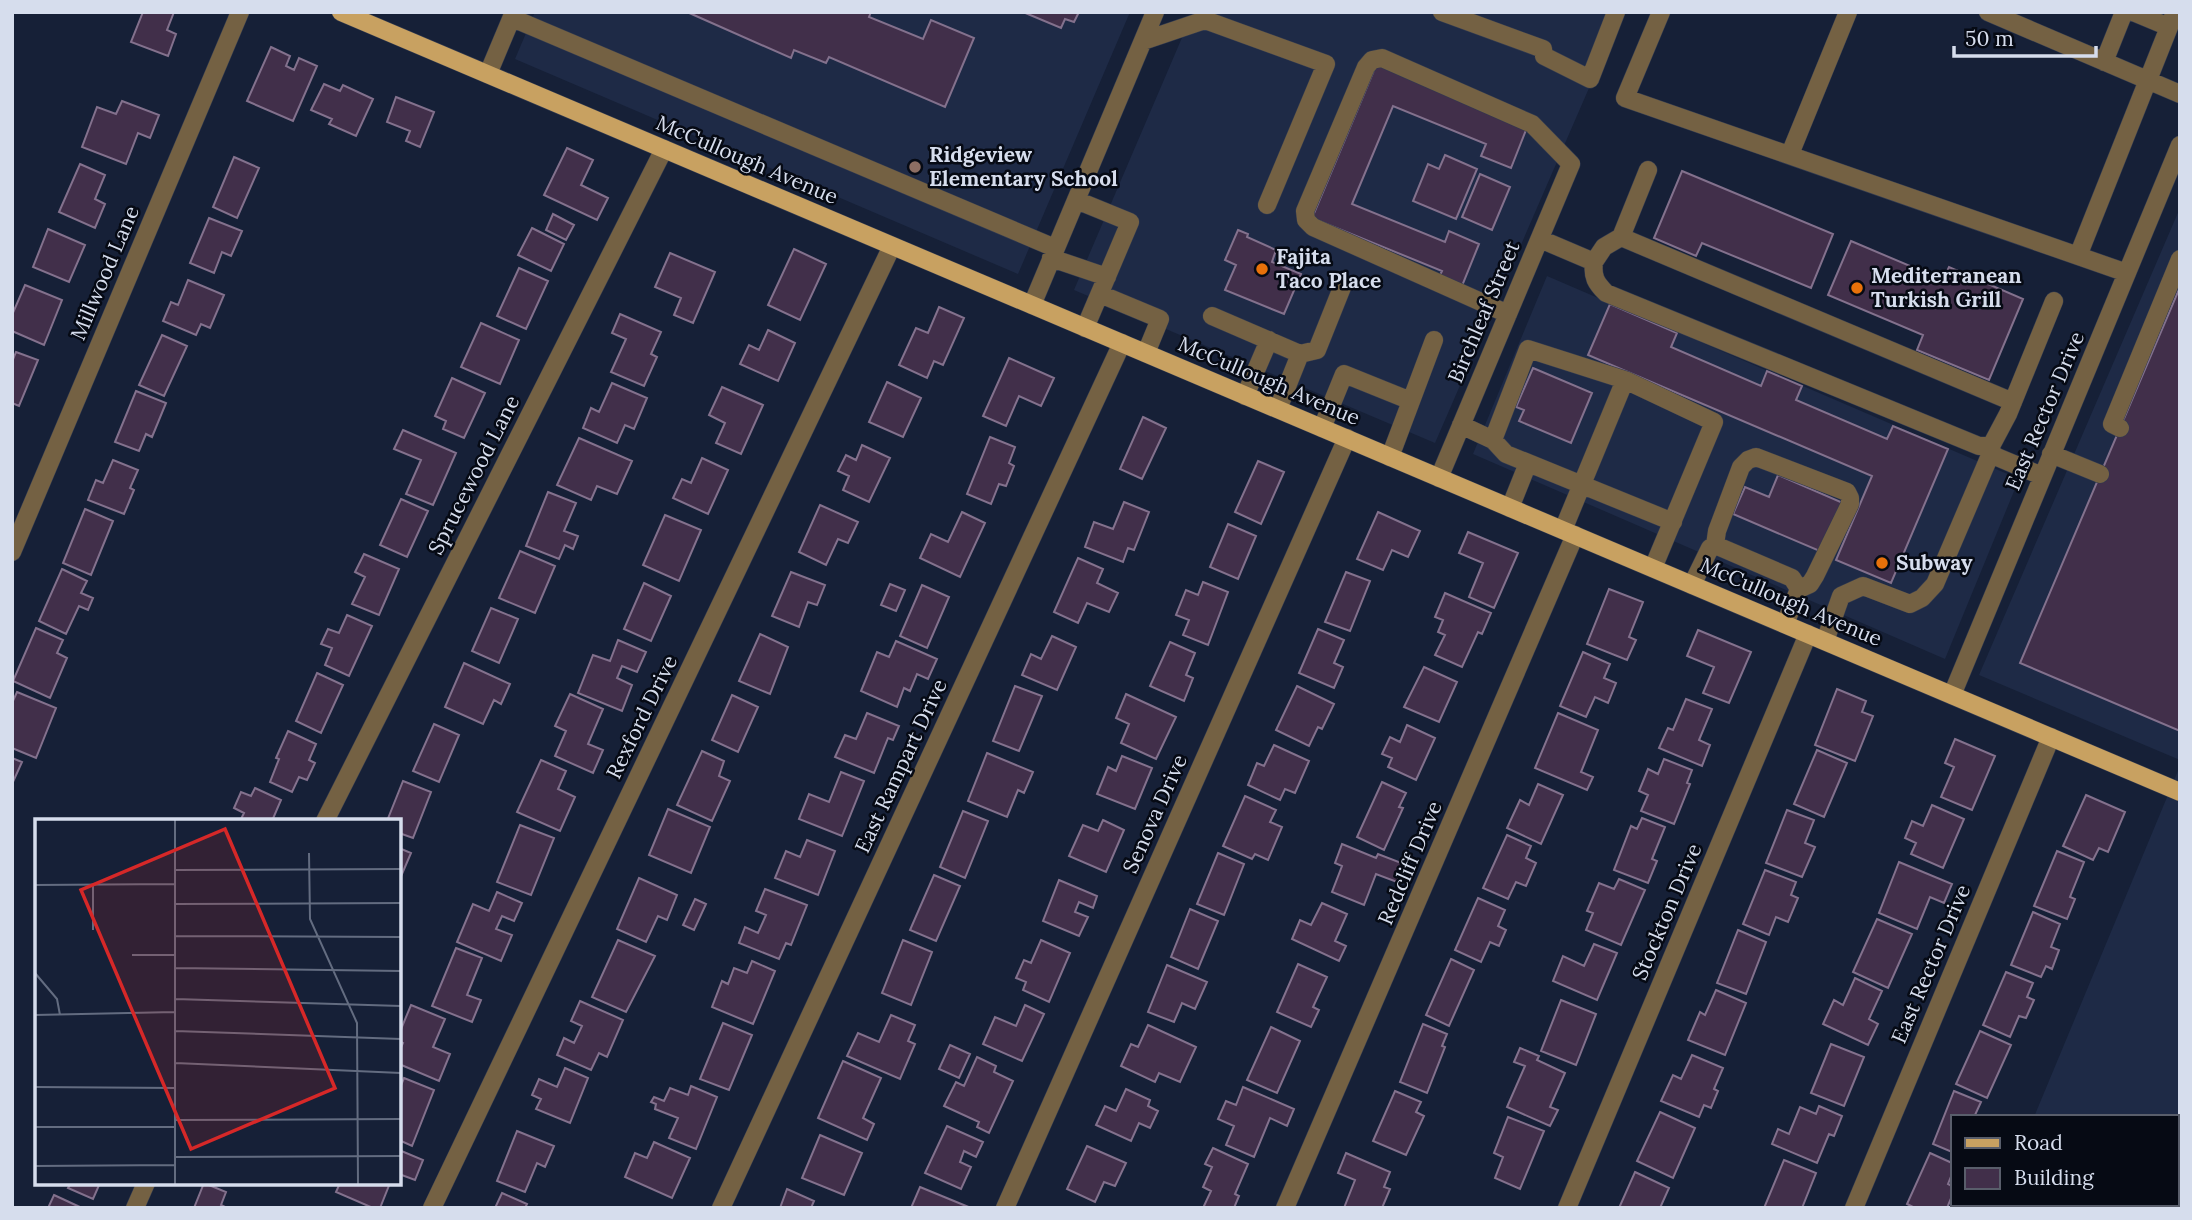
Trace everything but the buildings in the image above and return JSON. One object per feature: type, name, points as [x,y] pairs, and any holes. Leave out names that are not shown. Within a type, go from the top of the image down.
[{"type":"main road","name":"McCullough Avenue","points":[[341,12],[2180,792]]},
{"type":"street","name":"Millwood Lane","points":[[12,552],[240,12]]},
{"type":"street","points":[[1032,305],[1155,12]]},
{"type":"street","points":[[1442,12],[1543,49],[1544,56],[1590,79],[1616,12]]},
{"type":"street","points":[[1661,12],[1625,98],[2127,273]]},
{"type":"street","points":[[1790,154],[1848,12]]},
{"type":"street","points":[[1988,12],[2180,94]]},
{"type":"street","points":[[2104,62],[2124,12]]},
{"type":"street","points":[[2078,256],[2172,20],[2133,12]]},
{"type":"street","points":[[488,74],[513,15],[1053,253],[1160,319],[1146,354]]},
{"type":"street","points":[[1143,41],[1205,20],[1326,64],[1267,205]]},
{"type":"street","name":"Birchleaf Street","points":[[1439,478],[1540,239],[1571,164],[1532,124],[1382,58],[1372,60],[1366,68],[1305,211],[1306,220],[1313,227],[1508,314]]},
{"type":"street","name":"East Rector Drive","points":[[1952,695],[2180,145]]},
{"type":"street","name":"Sprucewood Lane","points":[[326,819],[664,149]]},
{"type":"street","points":[[1648,170],[1620,237],[1604,247],[1594,262],[1595,282],[1606,293],[1991,449],[2042,476]]},
{"type":"street","points":[[1076,200],[1130,222],[1085,328]]},
{"type":"street","points":[[1620,237],[2002,395],[2013,402]]},
{"type":"street","points":[[1540,239],[1594,262]]},
{"type":"street","name":"Rexford Drive","points":[[432,1208],[892,246]]},
{"type":"street","points":[[2120,428],[2112,424],[2180,259]]},
{"type":"street","points":[[1212,316],[1300,354],[1317,349],[1343,285]]},
{"type":"street","points":[[1991,449],[2054,301]]},
{"type":"street","points":[[1245,396],[1269,340]]},
{"type":"street","points":[[1390,457],[1434,340]]},
{"type":"street","name":"East Rampart Drive","points":[[721,1208],[1122,343]]},
{"type":"street","points":[[1493,440],[1528,349],[1625,380],[1714,422],[1653,568]]},
{"type":"street","points":[[1278,409],[1300,354]]},
{"type":"street","points":[[1322,428],[1345,374],[1411,401]]},
{"type":"street","name":"Redcliff Drive","points":[[1285,1208],[1569,533],[1582,485],[1625,380]]},
{"type":"street","points":[[1461,425],[1493,440],[1506,454],[1673,522]]},
{"type":"street","name":"Senova Drive","points":[[1005,1208],[1347,438]]},
{"type":"street","name":"Stockton Drive","points":[[1567,1208],[1816,638],[1841,596],[1854,589],[1863,586],[1910,604],[1922,598],[1935,584],[1991,449]]},
{"type":"street","points":[[2051,454],[2100,474]]},
{"type":"street","points":[[1715,545],[1717,531],[1741,467],[1748,460],[1756,457],[1847,492],[1850,505],[1810,584],[1799,589],[1785,624]]},
{"type":"street","points":[[1510,508],[1528,463]]},
{"type":"street","points":[[1692,585],[1710,548],[1715,545]]},
{"type":"street","points":[[1715,545],[1792,578],[1799,589]]},
{"type":"street","name":"East Rector Drive","points":[[1854,1208],[2050,737]]},
{"type":"street","points":[[135,1208],[145,1185]]},
{"type":"shaded area","name":"Ridgeview Elementary School","points":[[535,12],[1130,12],[1018,274],[515,59]]},
{"type":"shaded area","points":[[1193,12],[1622,12],[1435,443],[1074,290]]},
{"type":"shaded area","points":[[2180,208],[2180,760],[1979,675]]},
{"type":"shaded area","points":[[1547,276],[2019,479],[1945,659],[1473,454]]},
{"type":"shaded area","points":[[2180,766],[2180,1208],[1996,1208],[2178,1206],[2178,1115],[2035,1115]]},
{"type":"place","name":"Ridgeview Elementary School","points":[[915,167]]},
{"type":"place","name":"Fajita Taco Place","points":[[1262,269]]},
{"type":"place","name":"Mediterranean Turkish Grill","points":[[1857,288]]},
{"type":"place","name":"Subway","points":[[1882,563]]}]
